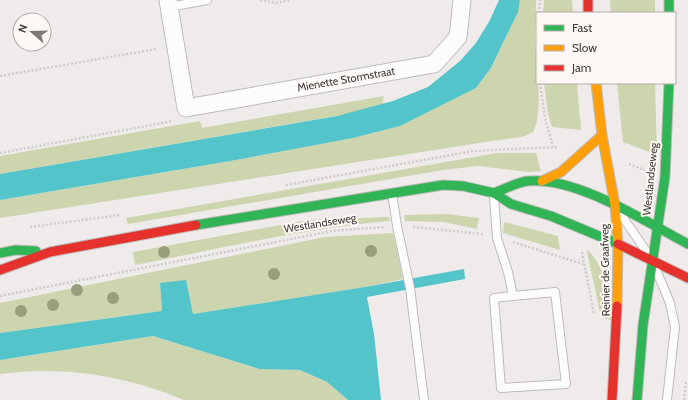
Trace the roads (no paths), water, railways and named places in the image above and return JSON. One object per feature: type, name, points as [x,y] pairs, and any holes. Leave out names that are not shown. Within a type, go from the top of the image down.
[{"type":"street","name":"Mienette Stormstraat","points":[[169,4],[186,108],[434,64],[458,37],[462,0]]},
{"type":"street","points":[[588,0],[588,12]]},
{"type":"street","points":[[669,0],[669,12]]},
{"type":"street","points":[[596,84],[602,135],[615,205]]},
{"type":"street","name":"Westlandseweg","points":[[494,193],[528,180],[565,185],[615,205],[657,229],[665,177],[668,84]]},
{"type":"street","points":[[542,181],[561,172],[602,135]]},
{"type":"street","name":"Westlandseweg","points":[[0,270],[50,252],[244,216],[444,184],[463,186],[494,193],[511,204],[551,216],[618,244],[688,278]]},
{"type":"street","name":"Reinier de Graafweg","points":[[612,400],[618,323],[618,244],[615,205]]},
{"type":"street","points":[[657,229],[688,244]]},
{"type":"street","name":"Reinier de Graafweg","points":[[637,400],[643,325],[657,229]]},
{"type":"street","name":"Westlandseweg","points":[[0,253],[16,250],[50,252]]},
{"type":"lane","points":[[169,4],[207,0]]},
{"type":"lane","points":[[392,192],[397,226],[410,288],[424,400]]},
{"type":"lane","points":[[494,193],[497,238],[508,272],[513,296]]},
{"type":"lane","name":"Reinier de Graafweg","points":[[615,205],[653,260],[670,303],[675,328],[667,400]]},
{"type":"lane","points":[[555,292],[566,384],[501,388],[494,298],[513,296],[555,292]]},
{"type":"water","points":[[499,0],[520,0],[518,12],[491,68],[476,88],[400,126],[353,138],[236,160],[0,200],[0,174],[337,116],[393,101],[428,87],[460,61],[476,43],[490,20]]},
{"type":"water","points":[[464,269],[465,279],[367,297],[374,334],[381,400],[348,400],[327,382],[300,370],[259,369],[153,336],[0,360],[0,333],[162,311],[160,283],[186,280],[193,314],[365,287]]}]
